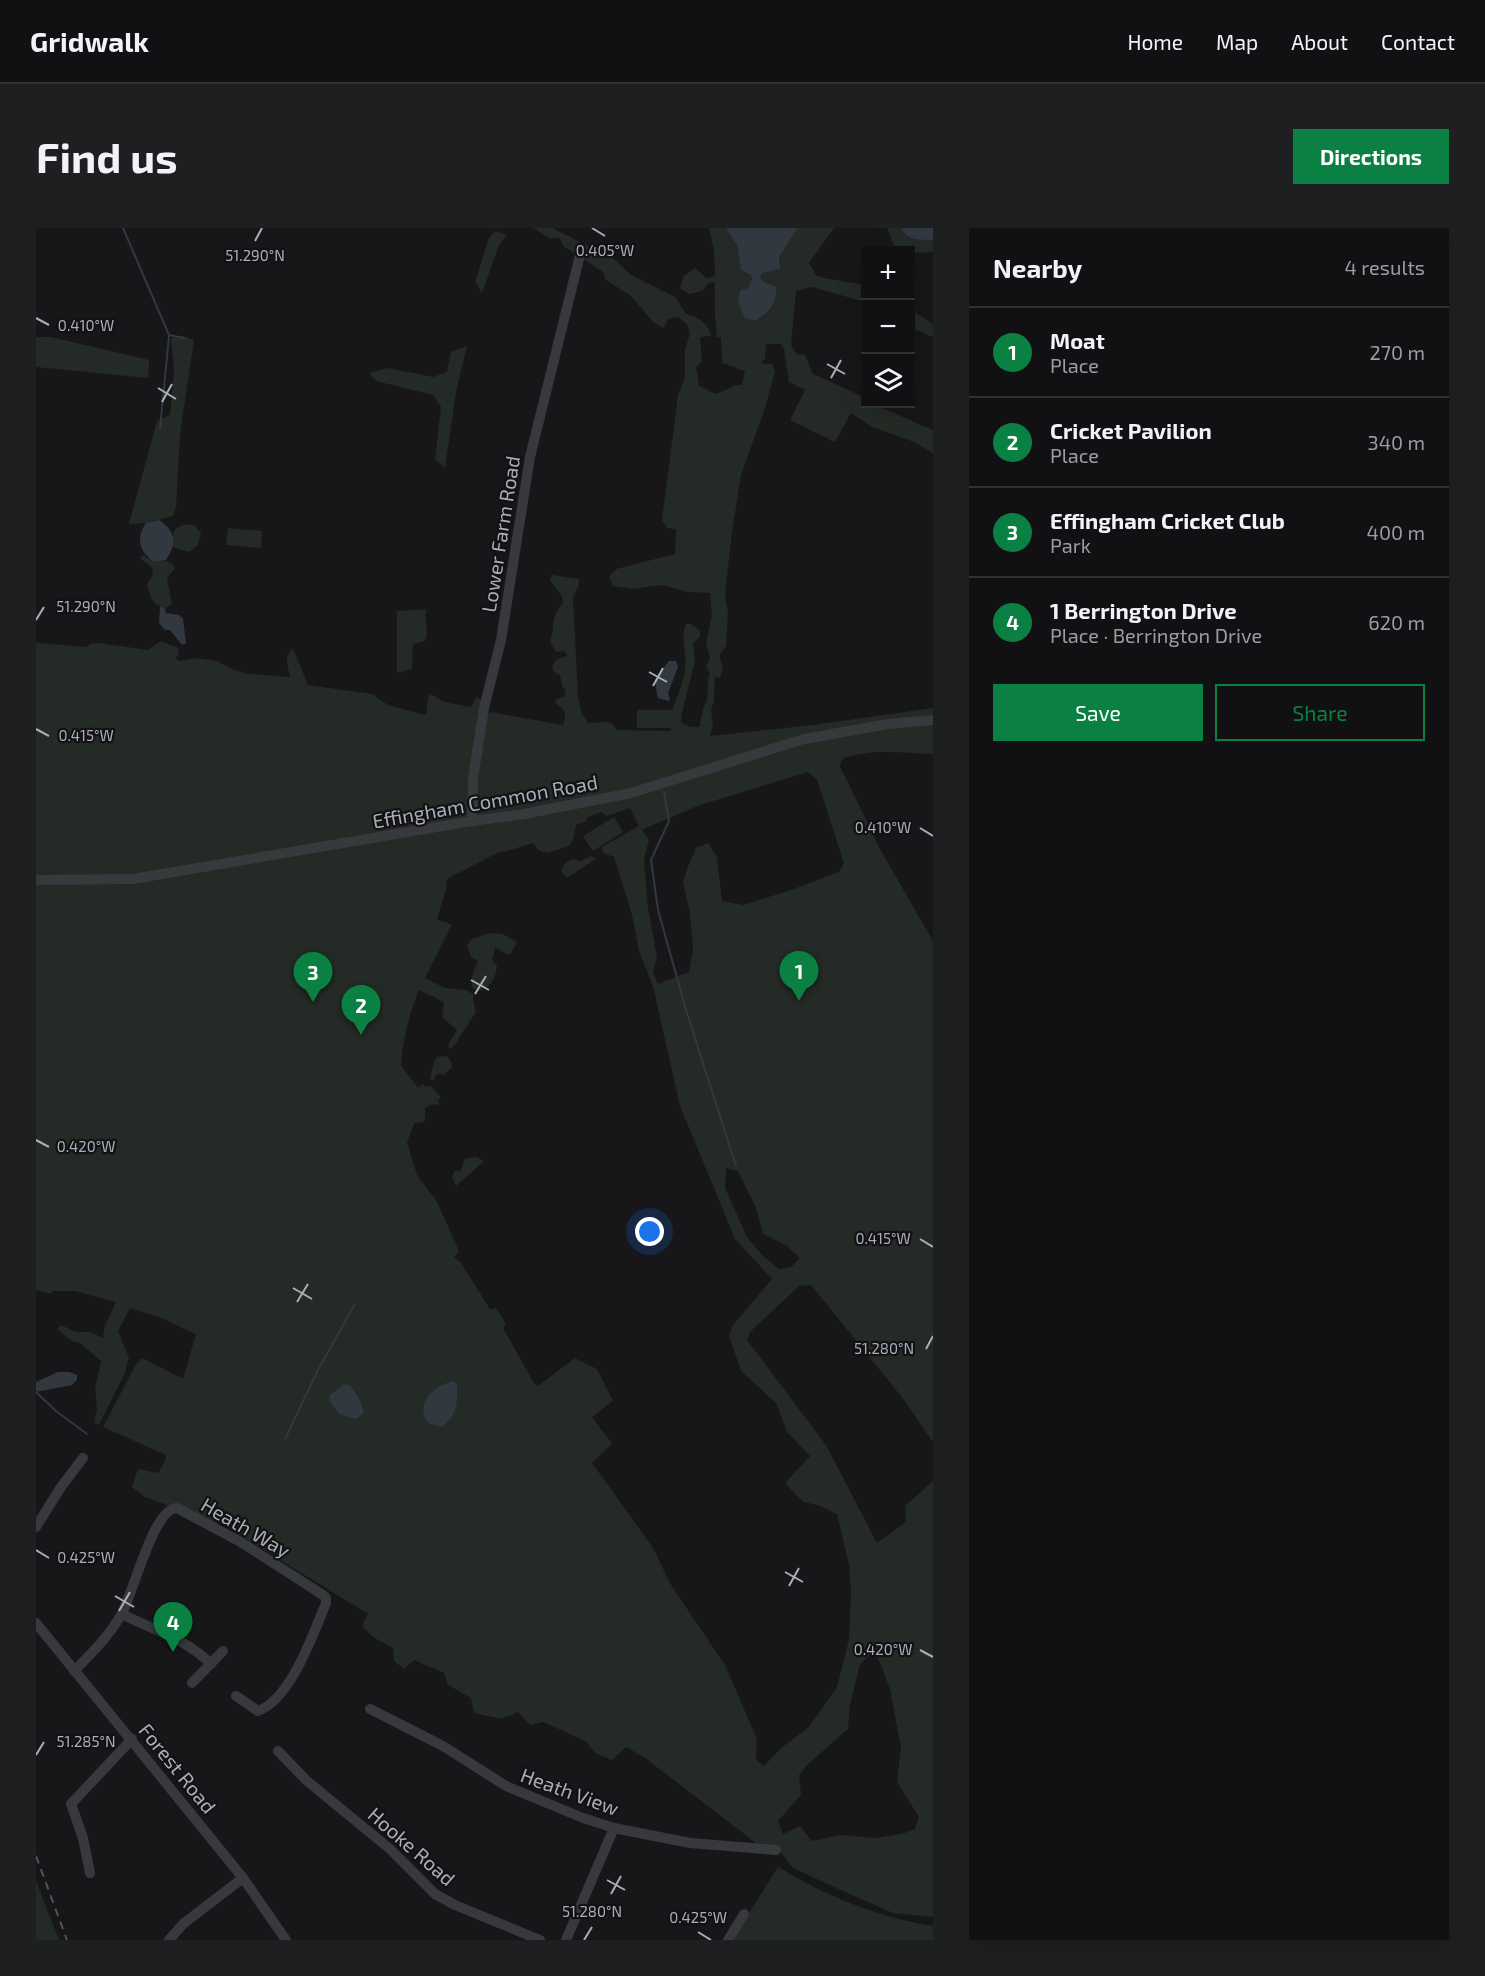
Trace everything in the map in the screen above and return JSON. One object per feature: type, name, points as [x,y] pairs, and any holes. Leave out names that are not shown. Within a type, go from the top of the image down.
[{"type":"street","name":"Lower Farm Road","points":[[472,821],[471,797],[474,767],[484,708],[501,640],[530,457],[579,255]]},
{"type":"street","name":"Effingham Common Road","points":[[36,880],[134,879],[524,814],[631,793],[804,739],[874,726],[933,720]]},
{"type":"street","points":[[36,1527],[61,1487],[83,1458]]},
{"type":"street","name":"Heath Way","points":[[74,1671],[100,1644],[122,1614],[153,1536],[167,1512],[174,1508],[239,1541],[326,1598],[326,1603],[293,1676],[282,1692],[258,1711],[236,1696]]},
{"type":"street","points":[[122,1614],[172,1636],[197,1650],[211,1664]]},
{"type":"street","name":"Forest Road","points":[[36,1623],[243,1878],[286,1940]]},
{"type":"street","points":[[192,1683],[223,1651]]},
{"type":"street","name":"Heath View","points":[[370,1710],[443,1746],[506,1786],[583,1818],[614,1828],[690,1843],[776,1851]]},
{"type":"street","points":[[90,1873],[71,1804],[132,1739]]},
{"type":"street","name":"Hooke Road","points":[[278,1751],[307,1781],[390,1850],[435,1894],[540,1940]]},
{"type":"street","points":[[566,1940],[614,1828]]},
{"type":"street","points":[[169,1940],[183,1924],[243,1878]]},
{"type":"street","points":[[728,1940],[744,1914]]},
{"type":"shaded area","points":[[533,228],[552,228],[614,259],[631,275],[675,297],[686,314],[706,325],[711,336],[700,337],[702,362],[696,367],[699,386],[716,394],[733,385],[742,385],[745,371],[722,363],[721,337],[717,337],[715,282],[709,283],[702,291],[689,294],[680,288],[684,276],[695,268],[707,278],[715,276],[714,250],[709,228],[726,228],[733,238],[739,253],[741,270],[751,275],[752,280],[748,288],[756,321],[771,307],[777,287],[764,282],[760,277],[779,257],[798,228],[834,228],[809,263],[816,275],[861,284],[861,301],[812,287],[796,291],[791,345],[796,354],[805,355],[813,374],[861,396],[861,408],[882,408],[933,430],[933,453],[914,442],[872,427],[851,413],[835,442],[790,420],[805,390],[789,382],[784,349],[781,344],[766,344],[765,359],[762,361],[763,364],[772,364],[775,372],[741,475],[725,594],[728,613],[726,646],[719,656],[723,666],[720,678],[715,677],[714,701],[711,710],[713,724],[710,736],[813,725],[933,708],[933,754],[864,753],[842,759],[840,766],[880,849],[933,941],[933,1442],[901,1396],[811,1285],[799,1286],[751,1331],[747,1340],[826,1445],[877,1543],[906,1522],[905,1506],[933,1481],[933,1917],[893,1913],[792,1867],[776,1846],[760,1846],[645,1758],[626,1747],[612,1760],[595,1753],[587,1742],[544,1722],[530,1725],[518,1712],[502,1719],[474,1713],[471,1698],[448,1685],[444,1673],[414,1660],[404,1669],[394,1661],[393,1648],[373,1637],[362,1626],[368,1614],[219,1522],[209,1530],[167,1505],[145,1497],[132,1487],[138,1469],[158,1473],[166,1455],[103,1427],[135,1366],[142,1358],[183,1379],[196,1334],[161,1318],[130,1308],[118,1331],[129,1358],[124,1375],[99,1425],[94,1423],[97,1409],[95,1388],[101,1361],[80,1343],[72,1341],[57,1329],[61,1325],[76,1332],[90,1332],[103,1338],[104,1328],[116,1302],[75,1291],[52,1291],[51,1294],[36,1290],[36,643],[87,647],[92,643],[99,643],[148,650],[161,641],[178,648],[179,653],[176,658],[179,661],[198,658],[217,661],[249,674],[290,677],[287,659],[293,648],[308,685],[372,694],[388,705],[426,715],[429,693],[444,702],[471,707],[476,697],[482,700],[487,714],[490,712],[563,725],[564,712],[555,703],[564,696],[566,690],[562,686],[560,675],[553,671],[552,666],[556,660],[567,656],[564,651],[556,652],[550,642],[554,618],[563,603],[562,596],[550,580],[552,575],[579,579],[579,585],[573,598],[578,696],[582,714],[588,723],[607,722],[613,724],[616,730],[671,731],[671,728],[637,728],[637,710],[672,710],[683,679],[684,629],[686,624],[690,624],[700,630],[700,637],[693,643],[695,661],[681,722],[690,727],[699,727],[707,701],[710,675],[706,666],[710,658],[706,643],[712,615],[710,593],[688,592],[662,585],[633,589],[613,586],[609,577],[616,569],[675,554],[676,529],[667,528],[662,520],[678,395],[685,377],[685,350],[690,333],[687,324],[678,317],[668,319],[664,328],[654,323],[630,295],[606,280],[603,272],[563,246],[560,238],[549,238]],"holes":[[[808,772],[817,780],[844,863],[839,872],[743,905],[722,901],[717,857],[708,843],[696,848],[683,882],[690,914],[693,949],[689,972],[658,984],[653,973],[657,957],[648,908],[644,859],[649,840],[642,830],[697,806]],[[630,808],[639,826],[602,847],[603,853],[614,857],[632,915],[639,951],[653,986],[680,1106],[735,1239],[772,1279],[733,1325],[729,1336],[741,1371],[776,1403],[787,1432],[810,1456],[785,1483],[803,1502],[818,1505],[837,1514],[849,1565],[851,1591],[849,1640],[837,1687],[808,1728],[781,1748],[764,1766],[756,1760],[757,1739],[725,1665],[671,1585],[653,1548],[592,1463],[612,1444],[592,1417],[613,1401],[597,1369],[575,1358],[538,1386],[534,1383],[503,1328],[506,1324],[496,1308],[490,1309],[461,1263],[454,1257],[459,1251],[437,1202],[417,1175],[407,1142],[415,1122],[425,1121],[425,1108],[440,1104],[438,1101],[441,1097],[430,1086],[425,1087],[423,1084],[418,1088],[401,1065],[407,1027],[419,990],[444,1002],[442,1017],[457,1030],[448,1045],[450,1049],[476,1012],[474,995],[466,990],[445,988],[425,978],[452,925],[437,919],[447,879],[499,852],[533,843],[538,850],[547,853],[569,846],[573,840],[576,825],[586,821],[586,818],[601,812],[607,816]],[[726,1168],[738,1171],[756,1208],[763,1234],[786,1245],[800,1258],[791,1267],[779,1269],[764,1257],[747,1237],[725,1188]],[[875,1650],[890,1689],[901,1748],[897,1782],[919,1817],[915,1829],[902,1834],[874,1838],[840,1835],[812,1841],[800,1826],[783,1834],[778,1821],[801,1795],[799,1775],[807,1765],[848,1729],[850,1705],[860,1664]]]},
{"type":"shaded area","points":[[726,228],[798,228],[779,257],[780,269],[762,273],[760,277],[764,282],[777,287],[772,307],[756,321],[745,318],[738,303],[740,291],[748,288],[752,280],[751,275],[741,270],[737,245]]},
{"type":"shaded area","points":[[887,228],[901,228],[910,238],[933,240],[933,252],[915,253],[915,246],[894,246]]},
{"type":"shaded area","points":[[901,228],[933,228],[933,240],[910,238]]},
{"type":"shaded area","points":[[495,231],[507,235],[499,245],[482,293],[475,282],[489,238]]},
{"type":"shaded area","points":[[915,313],[933,324],[933,337],[915,330]]},
{"type":"shaded area","points":[[184,336],[194,340],[180,434],[176,507],[173,516],[146,523],[129,524],[157,421],[170,415],[174,370],[171,338]]},
{"type":"shaded area","points":[[36,337],[51,337],[149,360],[148,378],[36,367]]},
{"type":"shaded area","points":[[467,346],[456,392],[445,468],[435,459],[441,407],[433,395],[376,381],[369,373],[387,368],[433,377],[447,372],[451,352]]},
{"type":"shaded area","points":[[159,520],[169,528],[173,543],[166,560],[154,562],[145,554],[140,540],[146,523]]},
{"type":"shaded area","points":[[187,524],[195,526],[201,533],[198,545],[189,552],[172,547],[175,529]]},
{"type":"shaded area","points":[[228,528],[262,531],[261,548],[226,545]]},
{"type":"shaded area","points":[[143,555],[154,562],[169,562],[175,568],[167,578],[172,604],[165,608],[157,605],[151,596],[147,584],[153,575],[152,568],[140,558]]},
{"type":"shaded area","points":[[160,607],[165,608],[166,613],[179,615],[183,619],[186,643],[182,645],[170,630],[165,630],[159,623]]},
{"type":"shaded area","points":[[427,609],[425,641],[413,644],[412,669],[397,673],[397,611]]},
{"type":"shaded area","points":[[669,661],[676,661],[678,667],[668,693],[669,701],[658,698],[656,681]]},
{"type":"shaded area","points":[[614,817],[623,832],[593,851],[583,836]]},
{"type":"shaded area","points":[[591,856],[596,859],[567,878],[561,871],[565,863],[573,859],[580,861]]},
{"type":"shaded area","points":[[489,933],[502,934],[517,942],[510,955],[495,948],[492,960],[497,966],[495,975],[489,986],[476,991],[472,987],[472,976],[478,961],[471,957],[467,946],[472,939]]},
{"type":"shaded area","points":[[447,1056],[452,1067],[444,1075],[437,1074],[433,1081],[430,1079],[434,1061],[437,1057]]},
{"type":"shaded area","points":[[476,1157],[484,1161],[456,1186],[452,1177],[455,1170],[460,1172],[465,1159]]},
{"type":"shaded area","points":[[58,1372],[77,1375],[77,1380],[72,1385],[36,1392],[36,1382]]},
{"type":"shaded area","points":[[453,1381],[457,1384],[457,1396],[453,1414],[441,1427],[428,1423],[423,1408],[428,1396],[439,1387]]},
{"type":"shaded area","points":[[343,1385],[349,1385],[352,1388],[362,1405],[364,1413],[356,1419],[340,1414],[329,1401],[330,1395]]},
{"type":"shaded area","points":[[778,1867],[852,1904],[892,1917],[933,1926],[933,1940],[732,1940]]},
{"type":"shaded area","points":[[36,1881],[59,1940],[36,1940]]},
{"type":"waterway","points":[[123,228],[169,335],[184,338]]},
{"type":"waterway","points":[[160,429],[169,336]]},
{"type":"waterway","points":[[664,792],[669,821],[651,860],[658,910],[686,1010],[736,1166]]},
{"type":"waterway","points":[[285,1439],[318,1370],[355,1304]]},
{"type":"waterway","points":[[36,1392],[56,1411],[87,1434]]},
{"type":"railway","points":[[36,1856],[67,1940]]},
{"type":"place","name":"Moat","points":[[799,1001]]},
{"type":"place","name":"Effingham Cricket Club","points":[[313,1002]]},
{"type":"place","name":"Cricket Pavilion","points":[[361,1035]]},
{"type":"place","name":"1 Berrington Drive","points":[[173,1652]]}]
